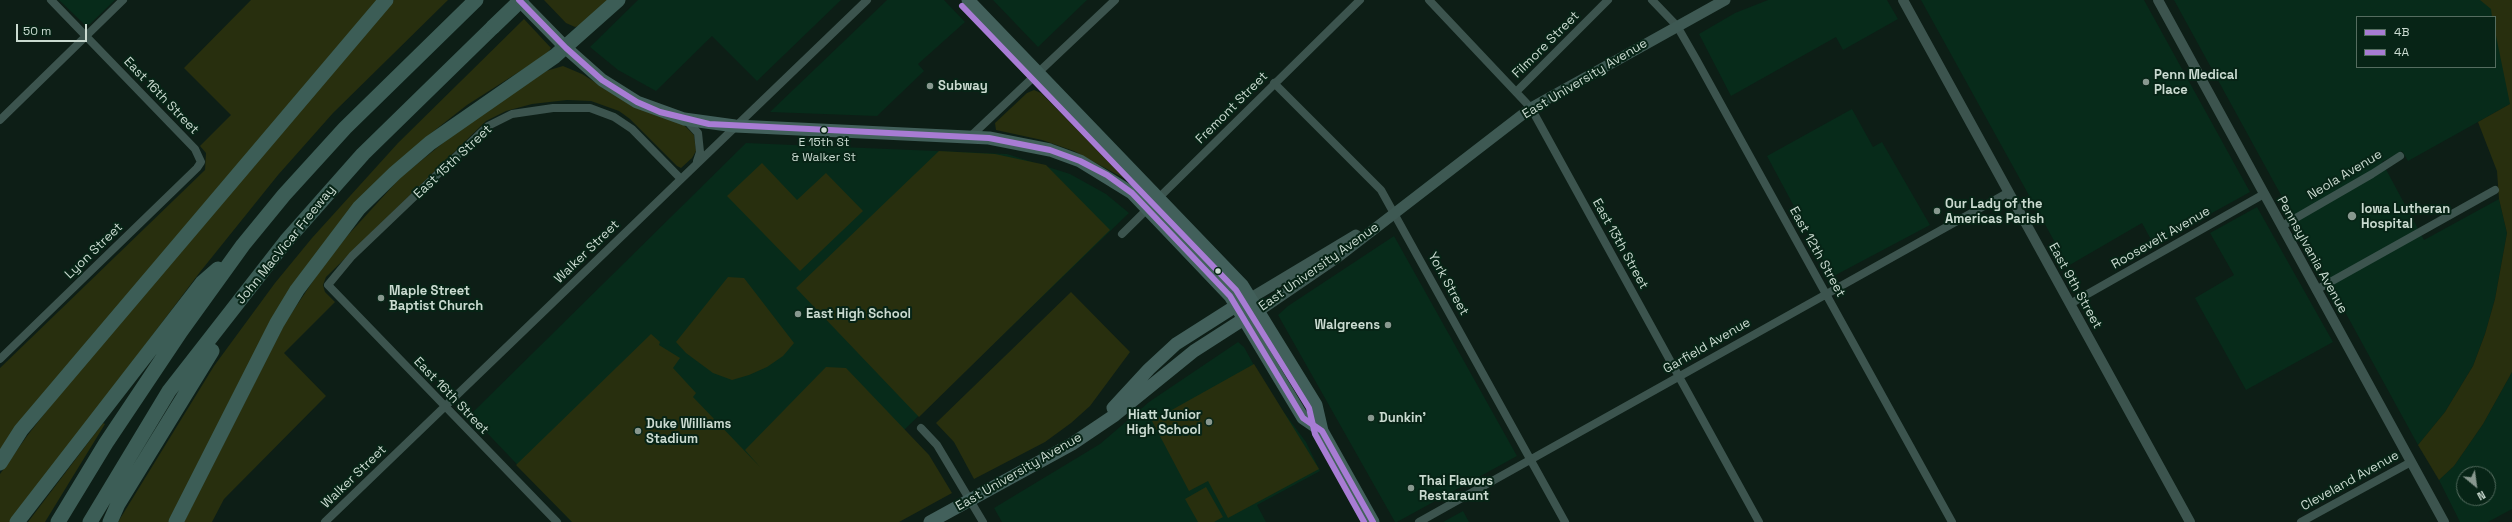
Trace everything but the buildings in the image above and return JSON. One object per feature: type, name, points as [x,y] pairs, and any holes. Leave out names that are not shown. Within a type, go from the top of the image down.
[{"type":"highway","points":[[0,463],[26,424],[386,0]]},
{"type":"highway","name":"John MacVicar Freeway","points":[[90,522],[169,392],[268,264],[322,198],[363,154],[520,0]]},
{"type":"highway","points":[[176,522],[277,323],[297,290],[359,208],[395,173],[430,143],[566,48],[618,0]]},
{"type":"highway","points":[[58,522],[106,443],[181,331],[243,245],[284,195],[345,128],[474,2]]},
{"type":"highway","points":[[17,522],[202,283],[243,245]]},
{"type":"highway","points":[[110,522],[118,504],[191,383],[268,264]]},
{"type":"main road","points":[[520,0],[566,48],[602,80],[637,102],[684,119],[735,126],[971,136],[1050,150],[1080,161],[1132,193],[1230,296],[1303,418],[1322,432]]},
{"type":"main road","points":[[968,0],[1040,73],[1242,285],[1259,310],[1316,405],[1322,432],[1372,522]]},
{"type":"main road","name":"East University Avenue","points":[[930,522],[1072,444],[1116,415],[1194,351],[1331,262],[1531,108],[1725,0]]},
{"type":"main road","name":"East University Avenue","points":[[1087,433],[1109,413],[1149,369],[1176,344],[1236,306],[1395,213]]},
{"type":"street","name":"East 16th Street","points":[[51,0],[195,149],[200,158]]},
{"type":"street","points":[[0,120],[123,0]]},
{"type":"street","name":"Walker Street","points":[[325,522],[680,178],[867,0]]},
{"type":"street","points":[[971,136],[1040,73],[1115,0]]},
{"type":"street","name":"Fremont Street","points":[[1122,234],[1360,0]]},
{"type":"street","name":"East 13th Street","points":[[1429,0],[1517,91],[1531,108],[1758,522]]},
{"type":"street","name":"Filmore Street","points":[[1517,91],[1608,0]]},
{"type":"street","name":"East 12th Street","points":[[1652,0],[1676,26],[1827,293],[1952,522]]},
{"type":"street","name":"East 9th Street","points":[[1903,0],[2190,522]]},
{"type":"street","name":"Pennsylvania Avenue","points":[[2158,0],[2444,522]]},
{"type":"street","name":"York Street","points":[[1274,83],[1381,190],[1565,522]]},
{"type":"street","name":"East 15th Street","points":[[328,285],[352,256],[488,126],[512,114],[553,108],[590,108],[614,117],[632,129],[680,178]]},
{"type":"street","points":[[684,119],[698,132],[700,152],[697,162]]},
{"type":"street","name":"Neola Avenue","points":[[2282,226],[2400,156]]},
{"type":"street","name":"Lyon Street","points":[[0,359],[197,168],[200,158]]},
{"type":"street","points":[[2316,290],[2495,190]]},
{"type":"street","name":"Garfield Avenue","points":[[1419,522],[2008,192]]},
{"type":"street","name":"Roosevelt Avenue","points":[[2070,304],[2264,194]]},
{"type":"street","name":"East 16th Street","points":[[328,285],[557,522]]},
{"type":"street","points":[[921,428],[937,445],[983,522]]},
{"type":"street","name":"Cleveland Avenue","points":[[2301,522],[2411,462]]},
{"type":"shaded area","points":[[59,0],[115,0],[90,24],[85,25]]},
{"type":"shaded area","points":[[251,0],[378,0],[0,451],[0,368],[205,170],[206,153],[200,146],[231,115],[184,68]]},
{"type":"shaded area","points":[[394,0],[448,0],[333,113],[278,175],[200,272],[12,522],[0,522],[0,474],[27,436],[55,400]]},
{"type":"shaded area","points":[[544,0],[609,0],[579,26],[575,27],[566,23]]},
{"type":"shaded area","points":[[638,0],[841,0],[757,81],[712,36],[656,91],[618,70],[590,47]]},
{"type":"shaded area","points":[[887,0],[944,0],[965,22],[918,64],[924,71],[877,116],[770,112]]},
{"type":"shaded area","points":[[993,0],[1087,0],[1038,47]]},
{"type":"shaded area","points":[[1768,0],[1887,0],[1898,19],[1843,50],[1836,37],[1731,96],[1699,34],[1735,13]]},
{"type":"shaded area","points":[[1921,0],[2144,0],[2250,192],[2154,245],[2142,223],[2068,266]]},
{"type":"shaded area","name":"Iowa Lutheran Hospital","points":[[2174,0],[2512,0],[2512,103],[2408,161],[2402,151],[2382,162],[2424,240],[2499,199],[2507,233],[2495,299],[2485,334],[2473,366],[2445,412],[2418,445]]},
{"type":"shaded area","points":[[2480,0],[2512,0],[2512,372],[2483,424],[2454,466],[2439,480],[2418,445],[2445,412],[2473,366],[2485,334],[2495,299],[2507,233],[2499,199],[2497,171],[2478,122],[2510,104],[2496,36],[2496,16],[2492,16],[2491,9]]},
{"type":"shaded area","points":[[524,19],[551,48],[547,54],[467,105],[430,134],[347,216],[170,522],[118,522],[214,366],[275,283],[312,238],[398,143]]},
{"type":"shaded area","points":[[563,66],[582,74],[633,106],[683,124],[694,135],[696,151],[692,158],[681,168],[677,166],[630,119],[619,111],[591,101],[567,100],[532,104],[506,111],[486,121],[326,277],[323,285],[325,292],[335,302],[284,353],[326,396],[224,499],[212,522],[184,522],[285,323],[323,266],[348,235],[401,177],[459,130],[546,71]]},
{"type":"shaded area","points":[[1034,90],[1041,93],[1127,180],[1074,151],[1042,140],[996,130],[995,123],[1027,93]]},
{"type":"shaded area","points":[[1852,109],[1873,147],[1882,142],[1930,225],[1832,277],[1767,156]]},
{"type":"shaded area","name":"East High School","points":[[746,143],[1007,154],[1070,174],[1106,194],[1129,213],[904,430],[572,522],[470,415]]},
{"type":"shaded area","points":[[939,151],[995,154],[1046,165],[1110,230],[919,417],[796,288]]},
{"type":"shaded area","points":[[762,163],[797,200],[826,173],[863,211],[800,271],[727,196]]},
{"type":"shaded area","points":[[2257,207],[2333,342],[2246,390],[2195,298],[2234,275],[2210,233]]},
{"type":"shaded area","points":[[1394,236],[1517,456],[1397,522],[1395,522],[1278,315],[1288,306]]},
{"type":"shaded area","points":[[728,277],[744,278],[794,343],[783,356],[767,367],[749,375],[732,380],[713,373],[686,353],[676,342]]},
{"type":"shaded area","points":[[1071,292],[1130,352],[1090,406],[1071,423],[1045,442],[974,479],[954,442],[936,423]]},
{"type":"shaded area","points":[[651,334],[660,342],[659,345],[680,358],[673,368],[696,393],[693,397],[760,467],[745,450],[826,367],[846,368],[929,455],[952,493],[899,522],[572,522],[516,465]]},
{"type":"shaded area","name":"Hiatt Junior High School","points":[[1238,342],[1244,347],[1268,391],[1306,442],[1320,471],[1257,505],[1266,522],[1002,522],[994,508],[1100,444],[1149,402]]},
{"type":"shaded area","points":[[1254,364],[1319,469],[1228,518],[1208,481],[1189,491],[1152,421]]},
{"type":"shaded area","points":[[2512,372],[2512,509],[2488,522],[2460,522],[2439,480],[2454,466],[2483,424]]},
{"type":"shaded area","points":[[103,423],[105,424],[45,522],[28,522]]},
{"type":"shaded area","points":[[1206,487],[1223,517],[1214,522],[1198,522],[1185,499]]},
{"type":"shaded area","points":[[1463,511],[1469,522],[1443,522]]},
{"type":"transit line","name":"4B","points":[[519,0],[566,48],[602,80],[637,102],[660,112],[709,124],[989,138],[1050,150],[1080,161],[1107,175],[1132,193],[1230,296],[1303,418],[1322,431],[1373,522]]},
{"type":"transit line","name":"4A","points":[[962,6],[1236,290],[1309,408],[1315,434],[1364,522]]},
{"type":"place","name":"Penn Medical Place","points":[[2146,82]]},
{"type":"place","name":"Subway","points":[[930,86]]},
{"type":"place","name":"E 15th St & Walker St","points":[[824,130]]},
{"type":"place","name":"Our Lady of the Americas Parish","points":[[1937,211]]},
{"type":"place","name":"Iowa Lutheran Hospital","points":[[2352,216]]},
{"type":"place","name":"Maple Street Baptist Church","points":[[381,298]]},
{"type":"place","name":"East High School","points":[[798,314]]},
{"type":"place","name":"Walgreens","points":[[1388,325]]},
{"type":"place","name":"Dunkin'","points":[[1371,418]]},
{"type":"place","name":"Hiatt Junior High School","points":[[1209,422]]},
{"type":"place","name":"Duke Williams Stadium","points":[[638,431]]},
{"type":"place","name":"Thai Flavors Restaraunt","points":[[1411,488]]}]
